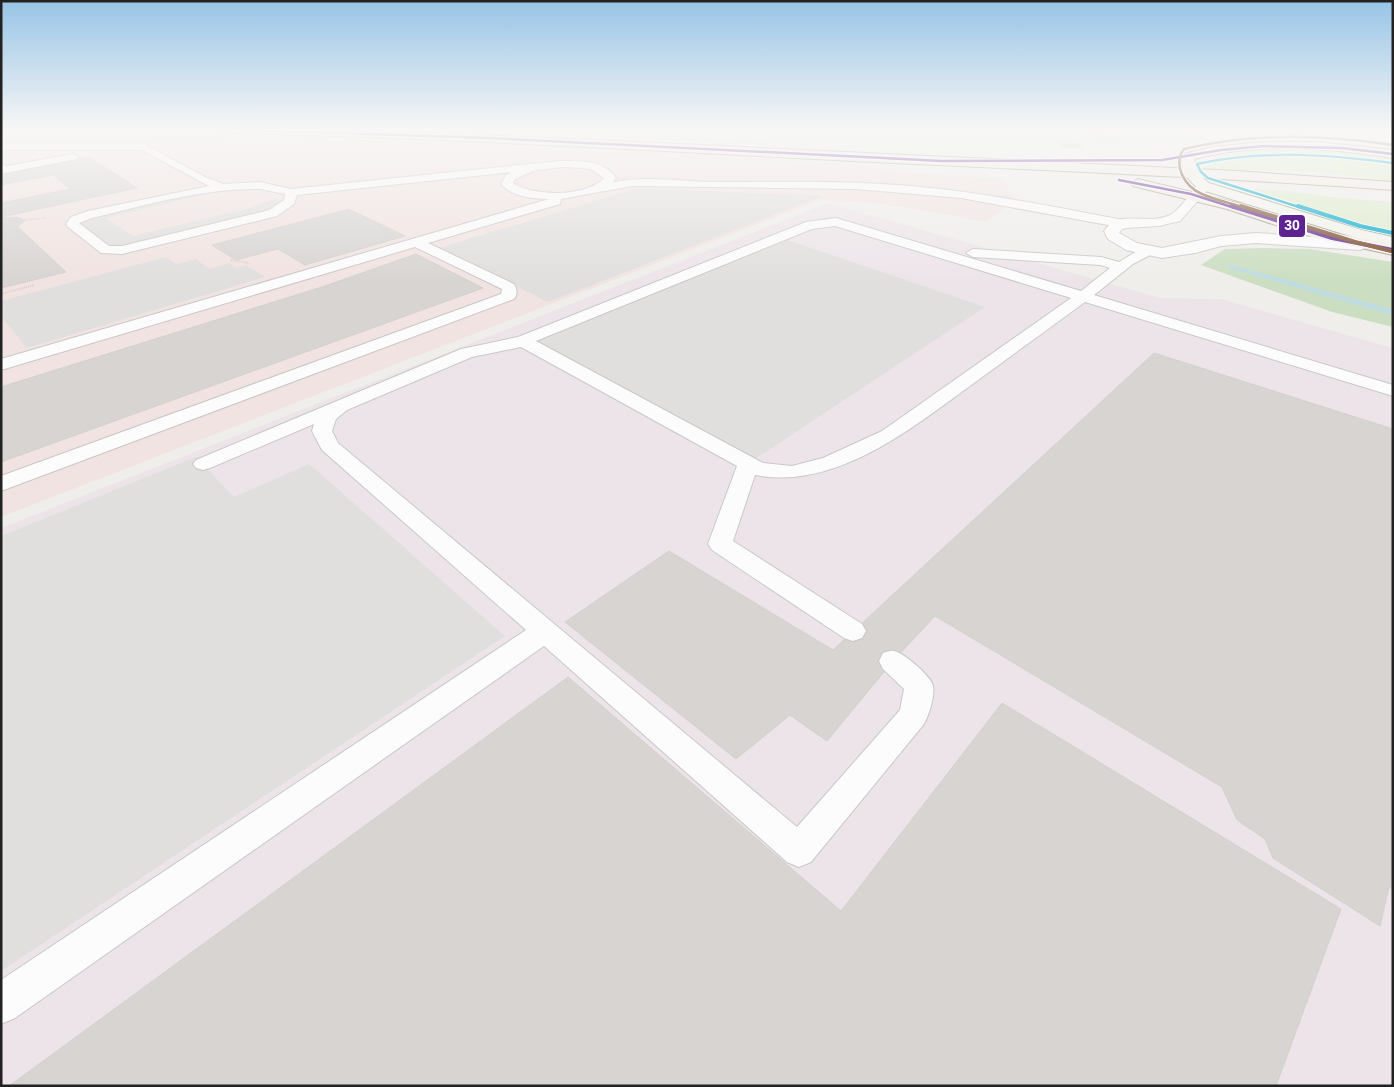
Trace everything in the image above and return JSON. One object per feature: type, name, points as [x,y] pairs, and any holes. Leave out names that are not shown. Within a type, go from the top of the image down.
[{"type":"main road","points":[[1133,180],[1393,194]]},
{"type":"main road","points":[[1150,180],[1197,184],[1393,186]]},
{"type":"main road","points":[[1196,180],[1197,184],[1232,206],[1317,234],[1360,245],[1393,250]]},
{"type":"main road","points":[[1197,184],[1358,234],[1393,242]]},
{"type":"street","points":[[1197,184],[1175,218],[1156,222],[1124,224],[1114,227],[1111,231],[1113,236],[1125,244],[1147,251],[1178,252],[1221,240],[1256,238],[1360,245]]},
{"type":"lane","points":[[203,180],[218,186]]},
{"type":"lane","points":[[291,192],[290,201],[273,213],[122,250],[106,250],[72,224],[75,220],[88,215],[218,186],[274,187],[291,192],[401,180]]},
{"type":"lane","points":[[491,180],[507,184],[522,193],[548,196],[582,193]]},
{"type":"lane","points":[[507,184],[509,180]]},
{"type":"lane","points":[[602,187],[608,180]]},
{"type":"lane","points":[[729,180],[747,183]]},
{"type":"lane","points":[[1,365],[602,187],[640,181],[718,185],[747,183],[863,186],[939,192],[1018,204],[1124,224]]},
{"type":"lane","points":[[826,186],[911,194],[977,204],[1113,236]]},
{"type":"lane","points":[[496,219],[511,208],[522,193]]},
{"type":"lane","points":[[202,464],[467,353],[523,341],[817,223],[836,222],[1393,391]]},
{"type":"lane","points":[[1,484],[509,296],[509,287],[417,243]]},
{"type":"lane","points":[[934,251],[1101,261],[1122,267]]},
{"type":"lane","points":[[523,341],[758,468],[792,472],[830,462],[889,435],[1083,297],[1128,261],[1147,251]]},
{"type":"lane","points":[[349,402],[327,416],[322,431],[329,446],[799,850],[914,715],[919,686],[894,661]]},
{"type":"lane","points":[[749,463],[720,544],[853,631]]},
{"type":"lane","points":[[1,1004],[545,630]]},
{"type":"path","points":[[1,294],[34,285]]},
{"type":"shaded area","points":[[1,180],[1004,180],[1013,200],[987,222],[885,204],[820,200],[1,517]]},
{"type":"shaded area","points":[[638,188],[822,196],[548,302],[439,248]]},
{"type":"shaded area","points":[[199,191],[216,192],[106,218],[133,236],[250,208],[278,198],[278,203],[269,210],[253,215],[125,246],[102,244],[76,224],[81,219]]},
{"type":"shaded area","points":[[828,203],[1160,298],[1221,299],[1393,348],[1393,1086],[1,1086],[1,528]]},
{"type":"shaded area","points":[[779,237],[985,307],[749,463],[523,341]]},
{"type":"shaded area","points":[[166,257],[176,264],[196,259],[210,269],[229,263],[236,268],[246,265],[265,277],[27,348],[1,316],[1,301]]},
{"type":"shaded area","points":[[196,457],[234,497],[309,464],[505,636],[1,971],[1,536]]},
{"type":"green space","points":[[1233,188],[1289,191],[1330,197],[1393,202],[1393,235],[1362,229],[1246,194]]},
{"type":"green space","points":[[1225,249],[1310,249],[1393,262],[1393,327],[1332,312],[1201,265]]},
{"type":"building","points":[[1,180],[28,180],[1,185]]},
{"type":"building","points":[[59,180],[124,180],[137,188],[1,217],[1,203],[70,189]]},
{"type":"building","points":[[349,209],[405,236],[305,265],[278,249],[236,260],[212,245]]},
{"type":"building","points":[[16,217],[25,220],[18,227],[66,272],[1,288],[1,218]]},
{"type":"building","points":[[416,254],[483,288],[1,462],[1,387],[322,287]]},
{"type":"building","points":[[1154,353],[1393,429],[1393,889],[1389,887],[1380,926],[1273,858],[1265,839],[1237,820],[1222,787],[935,616],[893,661],[827,741],[790,715],[736,759],[565,622],[669,551],[833,650]]},
{"type":"building","points":[[568,677],[841,911],[1002,703],[1341,909],[1276,1086],[9,1086]]},
{"type":"waterway","points":[[1232,266],[1393,313]]},
{"type":"transit line","name":"30","points":[[1119,180],[1191,194],[1332,238],[1393,250]]},
{"type":"transit line","points":[[1186,180],[1201,194],[1355,242],[1391,251]]},
{"type":"transit line","points":[[1213,180],[1360,226],[1393,233]]}]
